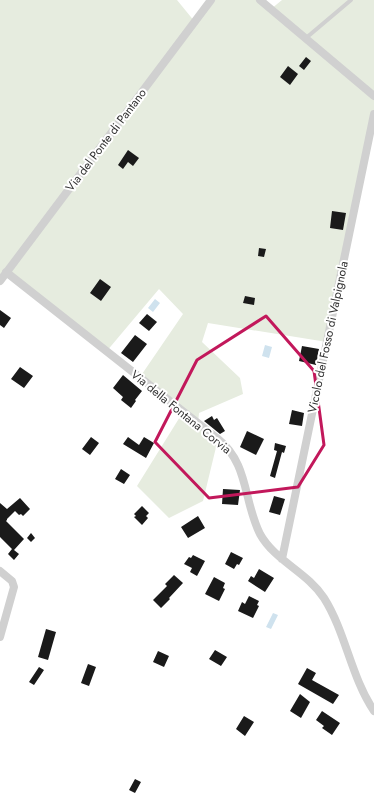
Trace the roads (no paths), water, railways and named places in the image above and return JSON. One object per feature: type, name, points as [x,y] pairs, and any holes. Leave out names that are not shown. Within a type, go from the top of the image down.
[{"type":"street","name":"Via del Ponte di Pantano","points":[[0,281],[211,0]]},
{"type":"street","points":[[260,0],[374,96]]},
{"type":"street","name":"Vicolo del Fosso di Valpignola","points":[[282,559],[374,114]]},
{"type":"street","name":"Via della Fontana Corvia","points":[[6,272],[228,448],[236,458],[240,468],[254,517],[261,534],[272,551],[310,582],[324,598],[338,626],[363,691],[374,711]]},
{"type":"street","points":[[0,571],[12,581],[14,587],[0,637]]},
{"type":"lane","points":[[306,38],[351,0]]},
{"type":"water","points":[[155,299],[160,303],[153,312],[148,308]]},
{"type":"water","points":[[265,345],[272,347],[269,358],[262,356]]},
{"type":"water","points":[[273,613],[278,615],[271,629],[266,627]]}]
